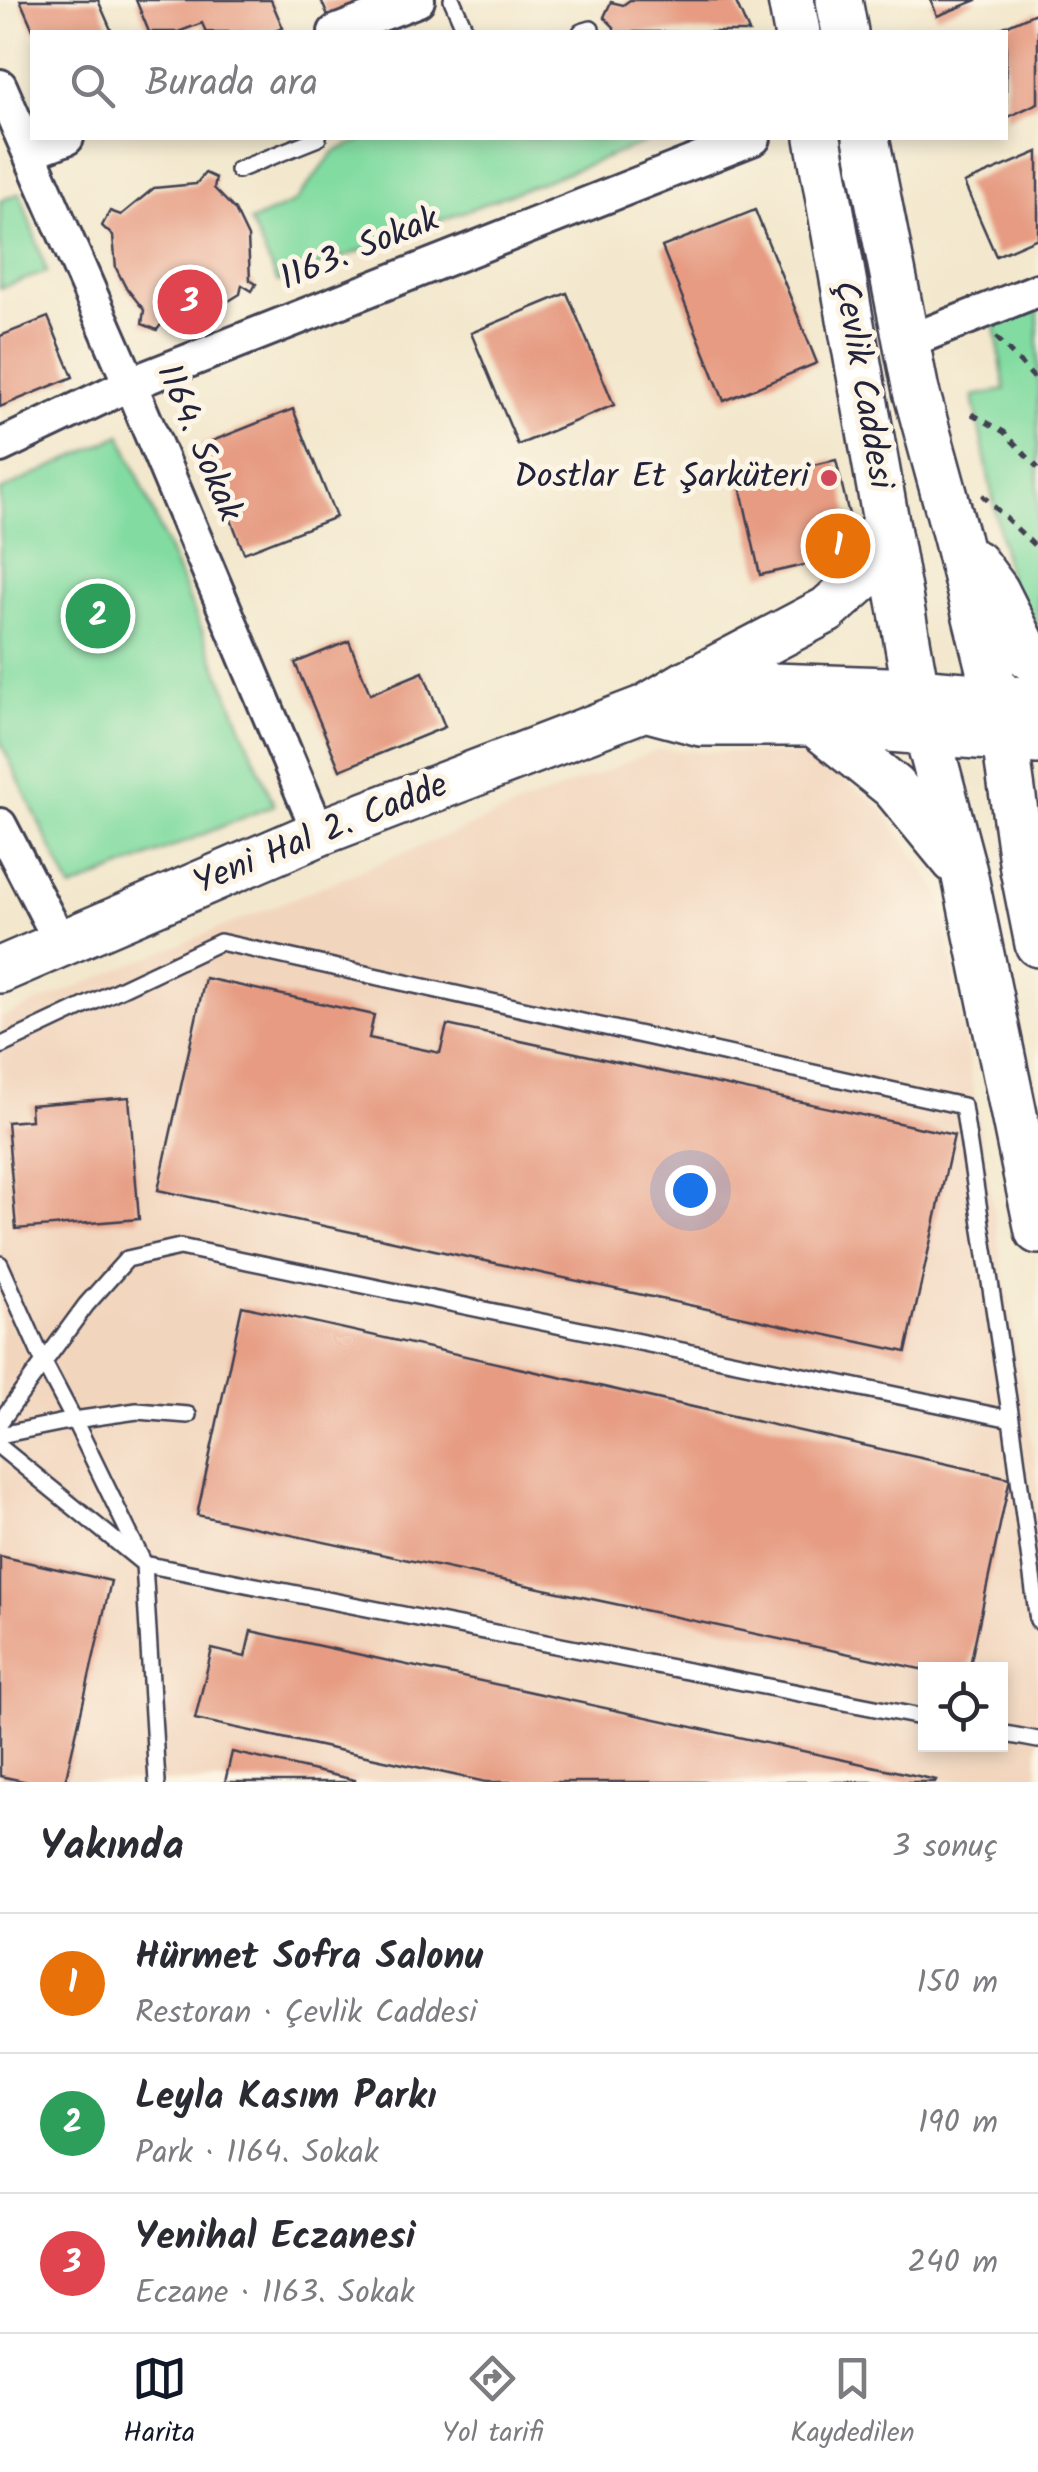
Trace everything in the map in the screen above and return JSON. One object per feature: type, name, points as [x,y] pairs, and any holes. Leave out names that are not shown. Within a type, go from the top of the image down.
[{"type":"main road","points":[[791,0],[797,30]]},
{"type":"main road","points":[[839,0],[846,30]]},
{"type":"main road","name":"Çevlik Caddesi","points":[[818,140],[884,520],[926,732],[964,872],[1038,1231]]},
{"type":"main road","name":"Çevlik Caddesi","points":[[866,140],[916,391],[956,537],[1019,720]]},
{"type":"main road","name":"Yeni Hal 2. Cadde","points":[[0,970],[318,834],[646,708],[827,610],[866,575],[884,520]]},
{"type":"main road","points":[[956,537],[996,591],[1028,655],[1038,663]]},
{"type":"main road","points":[[687,683],[926,732]]},
{"type":"main road","points":[[646,708],[702,724],[814,723],[926,732],[1019,720],[1023,869],[1038,944]]},
{"type":"main road","points":[[814,723],[894,788],[964,872]]},
{"type":"main road","points":[[1023,869],[1038,823]]},
{"type":"street","points":[[340,30],[418,0]]},
{"type":"street","name":"1164. Sokak","points":[[0,86],[130,384],[318,834]]},
{"type":"street","points":[[30,152],[62,140]]},
{"type":"street","name":"1163. Sokak","points":[[0,446],[130,384],[749,140]]},
{"type":"street","points":[[907,342],[1038,290]]},
{"type":"street","points":[[0,826],[61,943]]},
{"type":"lane","points":[[452,0],[465,30]]},
{"type":"lane","points":[[238,170],[313,140]]},
{"type":"lane","points":[[0,1046],[220,942],[963,1106],[1038,1621]]},
{"type":"lane","points":[[0,1422],[86,1306],[127,1258],[180,1247],[1010,1419]]},
{"type":"lane","points":[[0,1264],[44,1363],[144,1564],[156,1782]]},
{"type":"lane","points":[[0,1435],[138,1411],[188,1416]]},
{"type":"lane","points":[[0,1447],[144,1564],[918,1716]]},
{"type":"lane","points":[[1008,1734],[1038,1740]]},
{"type":"path","points":[[975,315],[1038,382]]},
{"type":"path","points":[[972,414],[1004,432],[1038,468]]},
{"type":"path","points":[[980,493],[1038,549]]},
{"type":"shaded area","points":[[659,749],[812,756],[881,807],[941,895],[1038,1479],[1038,1782],[0,1782],[0,1018]]},
{"type":"green space","points":[[361,140],[645,143],[278,282],[250,222],[295,202],[334,152]]},
{"type":"green space","points":[[20,193],[47,272],[0,288],[0,201]]},
{"type":"green space","points":[[1038,301],[1038,634],[1016,618],[973,396],[1005,390],[994,318]]},
{"type":"green space","points":[[121,435],[274,805],[71,889],[0,741],[0,491]]},
{"type":"building","points":[[20,0],[98,0],[111,30],[33,30]]},
{"type":"building","points":[[136,0],[271,0],[283,28],[205,30],[202,23],[183,30],[148,30]]},
{"type":"building","points":[[321,0],[383,0],[330,21]]},
{"type":"building","points":[[630,0],[735,0],[748,30],[614,30],[604,17],[611,2],[623,5]]},
{"type":"building","points":[[931,0],[977,0],[937,16]]},
{"type":"building","points":[[1038,12],[1038,103],[1008,117],[1008,30],[997,30]]},
{"type":"building","points":[[1038,152],[1038,238],[996,256],[964,183]]},
{"type":"building","points":[[205,173],[216,178],[214,188],[235,210],[248,237],[250,280],[256,284],[252,291],[242,285],[240,294],[201,318],[182,322],[165,319],[157,330],[142,324],[144,310],[116,268],[113,236],[102,226],[110,211],[121,215],[154,188],[196,184]]},
{"type":"building","points":[[755,210],[817,363],[724,401],[662,247]]},
{"type":"building","points":[[567,293],[614,405],[518,445],[471,333]]},
{"type":"building","points":[[48,317],[73,377],[0,407],[0,336]]},
{"type":"building","points":[[293,409],[336,517],[244,553],[202,445]]},
{"type":"building","points":[[836,460],[858,553],[760,575],[739,481]]},
{"type":"building","points":[[349,641],[370,694],[423,672],[445,727],[340,770],[295,663]]},
{"type":"building","points":[[205,978],[374,1015],[369,1038],[440,1053],[447,1025],[954,1135],[906,1352],[158,1190]]},
{"type":"building","points":[[129,1097],[139,1219],[16,1229],[7,1122],[31,1120],[30,1105]]},
{"type":"building","points":[[242,1306],[1010,1478],[971,1662],[918,1662],[918,1669],[197,1515]]},
{"type":"building","points":[[0,1556],[111,1581],[65,1782],[28,1782],[0,1776]]},
{"type":"building","points":[[251,1631],[936,1780],[486,1782],[195,1719],[212,1649],[245,1657]]},
{"type":"building","points":[[232,1752],[355,1780],[355,1782],[225,1782]]},
{"type":"place","name":"Yenihal Eczanesi","points":[[190,302]]},
{"type":"place","name":"Dostlar Et Şarküteri","points":[[829,478]]},
{"type":"place","name":"Hürmet Sofra Salonu","points":[[838,546]]},
{"type":"place","name":"Leyla Kasım Parkı","points":[[98,616]]}]
